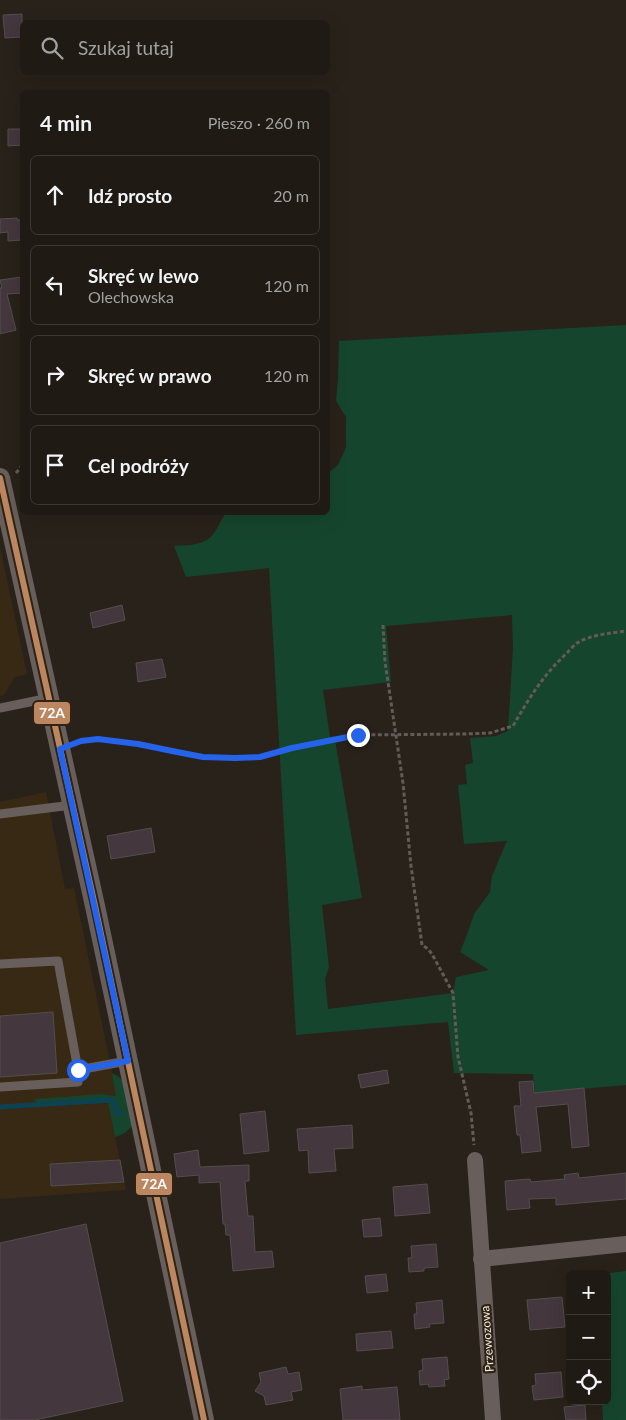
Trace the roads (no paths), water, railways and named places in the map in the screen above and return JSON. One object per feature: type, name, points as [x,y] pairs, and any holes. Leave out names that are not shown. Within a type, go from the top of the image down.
[{"type":"street","points":[[0,478],[128,1061],[204,1420]]},
{"type":"street","name":"Przewozowa","points":[[475,1160],[493,1420]]},
{"type":"street","points":[[481,1259],[626,1244]]},
{"type":"lane","points":[[0,708],[49,698]]},
{"type":"lane","points":[[0,814],[72,805]]},
{"type":"lane","points":[[0,964],[58,961],[78,1070],[78,1082],[0,1087]]},
{"type":"lane","points":[[78,1070],[128,1061]]},
{"type":"waterway","points":[[0,1107],[109,1100],[114,1103],[117,1113],[121,1114]]}]
